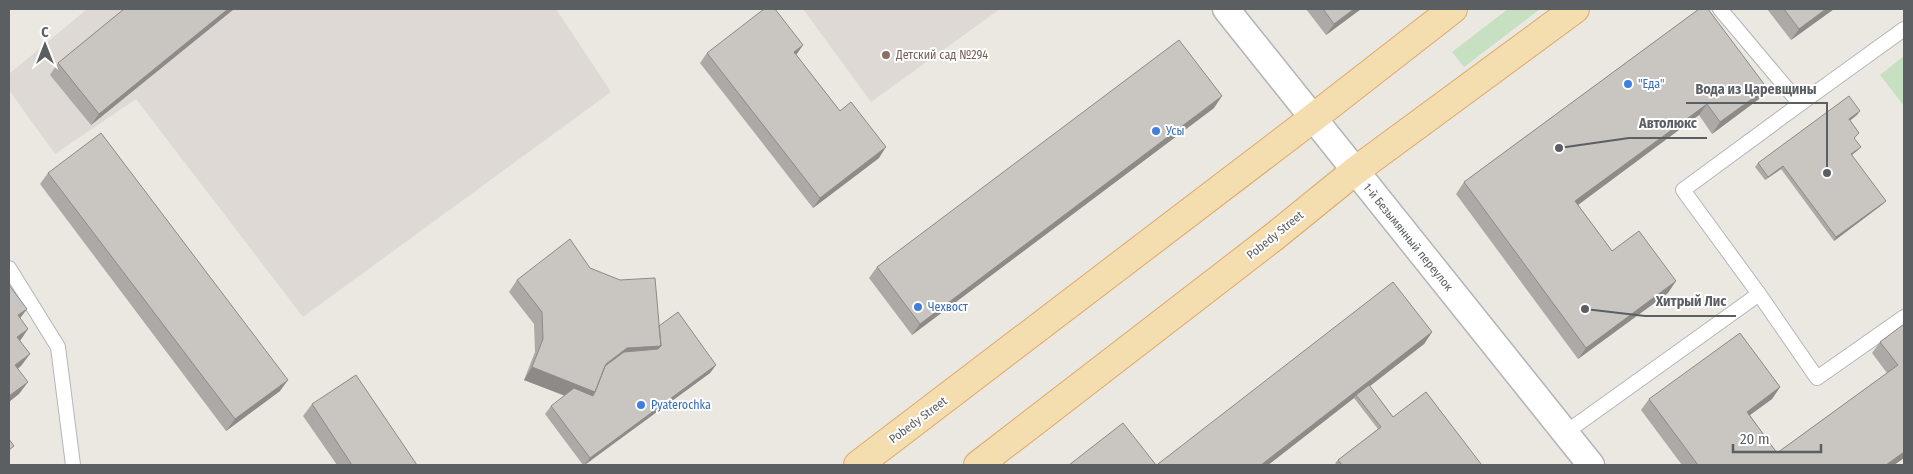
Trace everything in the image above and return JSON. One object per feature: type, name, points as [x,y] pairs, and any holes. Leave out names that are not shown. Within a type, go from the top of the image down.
[{"type":"main road","name":"Pobedy Street","points":[[858,465],[1453,9]]},
{"type":"main road","name":"Pobedy Street","points":[[978,465],[1267,242],[1355,171],[1575,9]]},
{"type":"street","name":"1-й Безымянный переулок","points":[[1226,9],[1591,465]]},
{"type":"lane","points":[[1720,9],[1800,104]]},
{"type":"lane","points":[[1904,28],[1683,190],[1817,378],[1904,317]]},
{"type":"lane","points":[[9,268],[58,347],[73,465]]},
{"type":"lane","points":[[1565,433],[1758,294]]},
{"type":"shaded area","points":[[87,9],[556,9],[611,92],[303,317],[136,99],[55,154],[9,90],[9,74]]},
{"type":"shaded area","name":"Детский сад №294","points":[[803,9],[1000,9],[871,102]]},
{"type":"green space","points":[[1508,9],[1540,9],[1464,67],[1452,52]]},
{"type":"green space","points":[[1904,56],[1904,106],[1880,75]]},
{"type":"building","points":[[124,9],[228,9],[99,114],[58,63]]},
{"type":"building","points":[[764,9],[775,9],[803,45],[794,52],[840,111],[851,102],[886,147],[820,198],[707,53]]},
{"type":"building","points":[[1323,9],[1354,9],[1334,24]]},
{"type":"building","points":[[1699,9],[1708,9],[1767,88],[1720,122],[1707,104],[1575,201],[1612,251],[1639,231],[1676,281],[1586,348],[1464,182]]},
{"type":"building","points":[[1784,9],[1826,9],[1799,29]]},
{"type":"building","points":[[1179,40],[1222,96],[920,324],[877,267]]},
{"type":"building","points":[[1849,96],[1860,111],[1849,119],[1859,133],[1854,138],[1861,147],[1851,154],[1886,201],[1836,237],[1783,166],[1768,177],[1758,163]]},
{"type":"building","points":[[101,133],[288,380],[235,419],[48,173]]},
{"type":"building","points":[[570,239],[590,268],[620,280],[655,278],[661,346],[627,348],[606,364],[595,392],[532,367],[543,339],[542,312],[517,280]]},
{"type":"building","points":[[1393,282],[1432,332],[1261,465],[1158,464]]},
{"type":"building","points":[[9,285],[27,309],[18,315],[28,329],[17,337],[30,354],[15,365],[28,382],[9,396]]},
{"type":"building","points":[[678,312],[716,365],[590,458],[551,406],[574,388],[593,396],[605,366],[624,352],[658,349],[661,346],[659,326]]},
{"type":"building","points":[[1904,324],[1904,452],[1886,465],[1698,465],[1649,399],[1740,333],[1780,387],[1747,412],[1777,453],[1898,365],[1880,342]]},
{"type":"building","points":[[356,375],[417,465],[352,465],[312,404]]},
{"type":"building","points":[[1369,385],[1393,417],[1426,392],[1481,464],[1342,465],[1338,460],[1381,427],[1356,395]]},
{"type":"building","points":[[1123,423],[1156,465],[1069,465]]},
{"type":"building","points":[[9,439],[14,446],[9,450]]},
{"type":"place","name":"Детский сад №294","points":[[886,55]]},
{"type":"place","name":"\"Еда\"","points":[[1628,84]]},
{"type":"place","name":"Усы","points":[[1156,131]]},
{"type":"place","name":"Автолюкс","points":[[1559,148]]},
{"type":"place","name":"Вода из Царевщины","points":[[1827,173]]},
{"type":"place","name":"Чехвост","points":[[918,307]]},
{"type":"place","name":"Хитрый Лис","points":[[1585,309]]},
{"type":"place","name":"Pyaterochka","points":[[641,405]]}]
